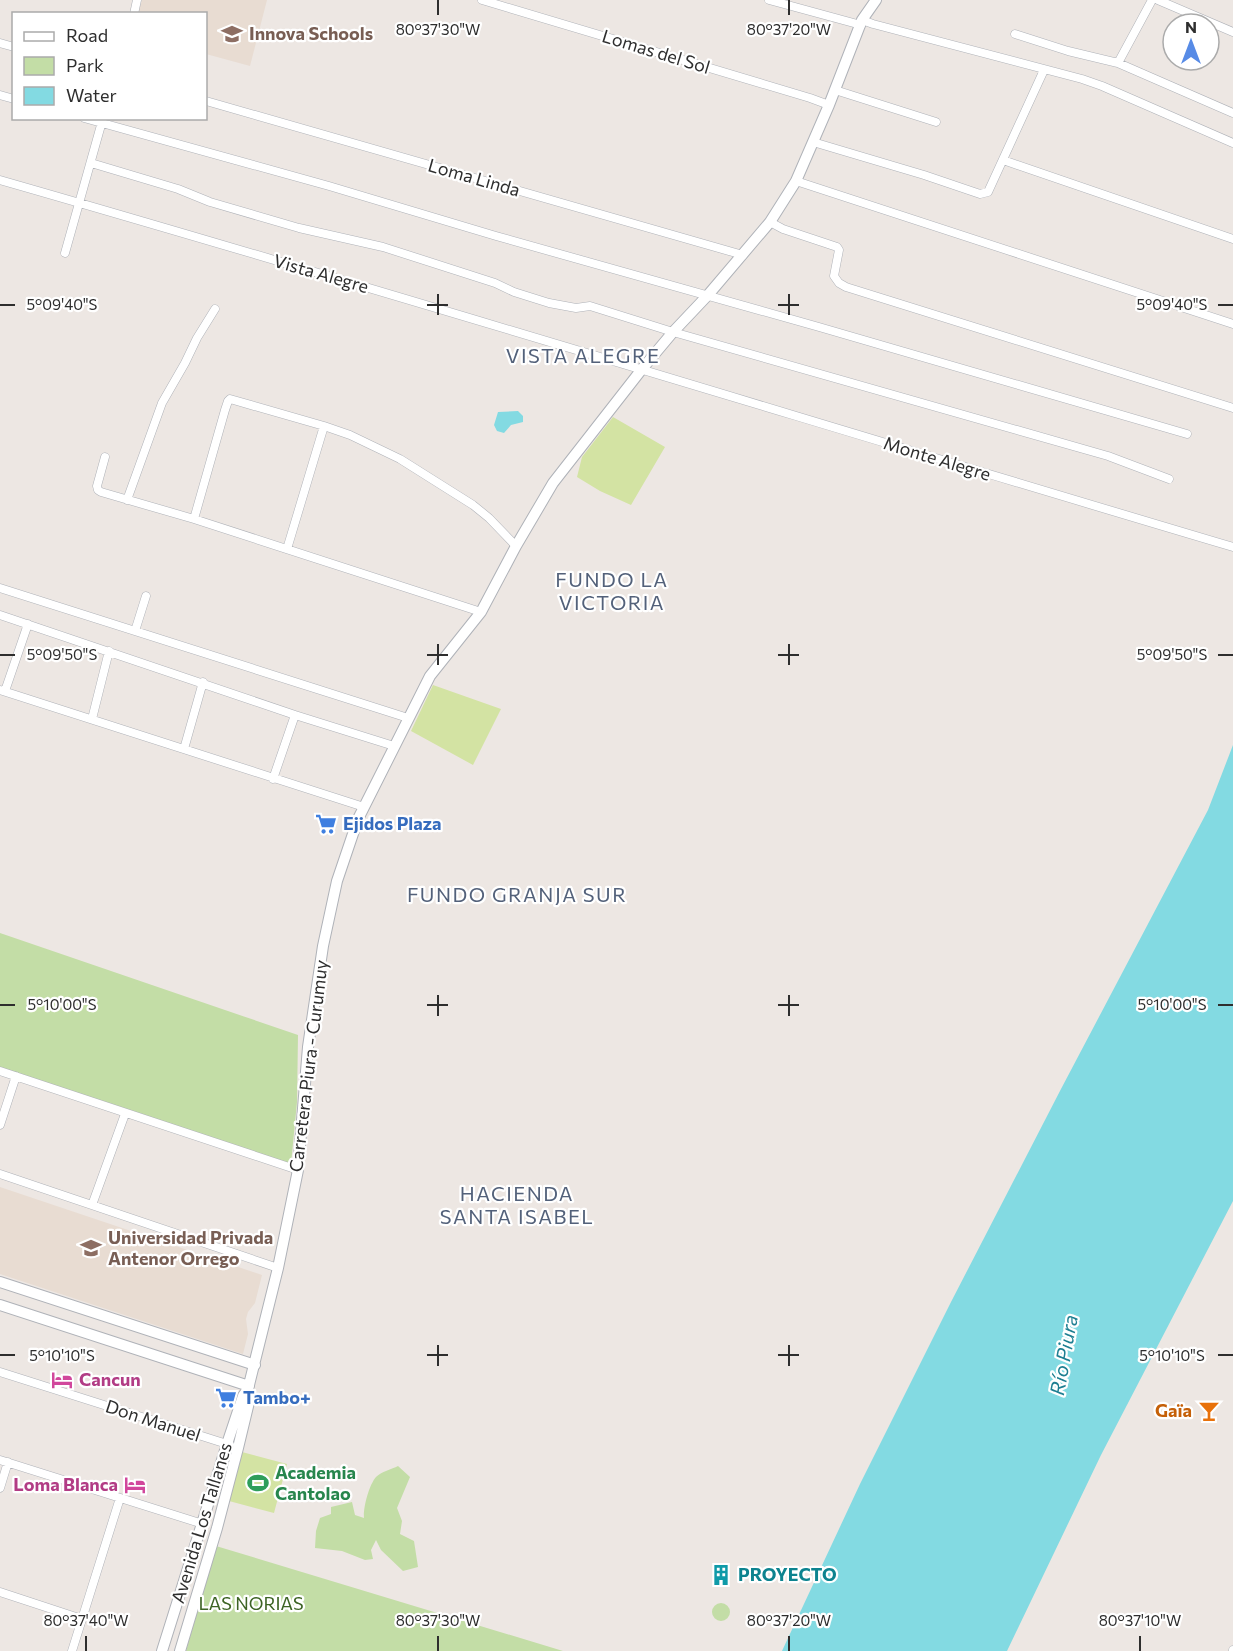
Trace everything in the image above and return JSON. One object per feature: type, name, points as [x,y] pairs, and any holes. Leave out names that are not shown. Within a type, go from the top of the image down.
[{"type":"main road","name":"Carretera Piura - Curumuy","points":[[248,1392],[278,1268],[298,1170],[308,1047],[323,946],[339,873],[358,819],[430,676],[481,612],[553,483],[642,369],[770,222],[796,181],[862,22],[876,0]]},
{"type":"main road","points":[[0,1282],[255,1365]]},
{"type":"main road","points":[[32,1315],[39,1294]]},
{"type":"main road","points":[[0,1305],[248,1392]]},
{"type":"main road","name":"Avenida Los Tallanes","points":[[162,1651],[227,1444],[248,1392]]},
{"type":"main road","name":"Avenida Los Tallanes","points":[[180,1651],[217,1528],[238,1448],[248,1392]]},
{"type":"street","name":"Lomas del Sol","points":[[482,0],[829,105]]},
{"type":"street","points":[[769,0],[873,24],[1082,79],[1233,143]]},
{"type":"street","points":[[1118,63],[1152,0]]},
{"type":"street","points":[[1158,0],[1233,32]]},
{"type":"street","points":[[1015,34],[1068,51],[1118,63],[1233,113]]},
{"type":"street","points":[[813,142],[980,194],[988,192],[1044,70]]},
{"type":"street","points":[[835,90],[936,122]]},
{"type":"street","name":"Loma Linda","points":[[207,101],[743,255]]},
{"type":"street","points":[[65,253],[102,121],[1187,434]]},
{"type":"street","points":[[1003,160],[1233,238]]},
{"type":"street","points":[[92,163],[298,228],[383,246],[549,303],[576,308],[590,306],[673,332],[1108,456],[1169,479]]},
{"type":"street","name":"Vista Alegre","points":[[0,180],[642,369]]},
{"type":"street","points":[[796,181],[1233,324]]},
{"type":"street","points":[[770,222],[783,229],[837,247],[834,276],[838,283],[846,288],[1233,408]]},
{"type":"street","points":[[127,500],[142,453],[162,403],[215,309]]},
{"type":"street","name":"Monte Alegre","points":[[642,369],[1233,548]]},
{"type":"street","points":[[194,519],[230,399],[324,426],[400,459],[432,477],[473,505],[516,546]]},
{"type":"street","points":[[287,549],[324,426]]},
{"type":"street","points":[[105,457],[98,480],[98,490],[101,492],[194,519],[481,612]]},
{"type":"street","points":[[0,588],[408,718]]},
{"type":"street","points":[[135,631],[146,596]]},
{"type":"street","points":[[0,615],[295,715],[394,746]]},
{"type":"street","points":[[28,624],[2,691],[364,807]]},
{"type":"street","points":[[92,719],[109,651]]},
{"type":"street","points":[[184,749],[203,682]]},
{"type":"street","points":[[273,779],[295,715]]},
{"type":"street","points":[[0,1071],[298,1170]]},
{"type":"street","points":[[0,1125],[16,1076]]},
{"type":"street","points":[[92,1205],[125,1114]]},
{"type":"street","points":[[0,1174],[278,1268]]},
{"type":"street","name":"Don Manuel","points":[[0,1372],[238,1448]]},
{"type":"street","points":[[0,1488],[4,1461],[202,1524]]},
{"type":"street","points":[[72,1651],[120,1498]]},
{"type":"street","points":[[0,1592],[82,1619]]},
{"type":"shaded area","name":"Innova Schools","points":[[142,0],[267,0],[250,66],[207,54],[207,12],[138,12]]},
{"type":"shaded area","name":"Universidad Privada Antenor Orrego","points":[[0,1187],[262,1275],[255,1303],[246,1319],[248,1334],[243,1354],[0,1274]]},
{"type":"green space","points":[[613,417],[665,447],[631,505],[600,491],[577,477],[582,457]]},
{"type":"green space","points":[[433,685],[501,709],[473,765],[411,731]]},
{"type":"green space","points":[[0,933],[298,1035],[297,1102],[291,1164],[0,1068]]},
{"type":"green space","name":"Academia Cantolao","points":[[242,1452],[287,1464],[274,1513],[229,1501]]},
{"type":"green space","points":[[398,1466],[410,1477],[397,1508],[402,1521],[400,1534],[414,1541],[418,1567],[403,1571],[381,1550],[376,1540],[371,1550],[373,1559],[365,1560],[342,1551],[315,1548],[316,1531],[320,1518],[331,1514],[331,1507],[352,1502],[355,1515],[364,1518],[364,1508],[373,1481],[381,1474]]},
{"type":"green space","name":"LAS NORIAS","points":[[216,1546],[563,1651],[186,1651]]},
{"type":"green space","points":[[721,1603],[727,1606],[730,1612],[727,1618],[721,1621],[715,1618],[712,1612],[715,1606]]},
{"type":"water","points":[[518,411],[523,416],[523,422],[511,425],[504,433],[497,431],[494,425],[498,412]]},
{"type":"water","name":"Río Piura","points":[[1233,745],[1233,1201],[1101,1455],[1007,1651],[782,1651],[860,1484],[951,1302],[1208,810]]},
{"type":"place","name":"Innova Schools","points":[[232,34]]},
{"type":"place","name":"Ejidos Plaza","points":[[326,824]]},
{"type":"place","name":"Universidad Privada Antenor Orrego","points":[[91,1248]]},
{"type":"place","name":"Cancun","points":[[62,1380]]},
{"type":"place","name":"Tambo+","points":[[226,1398]]},
{"type":"place","name":"Gaïa","points":[[1209,1411]]},
{"type":"place","name":"Academia Cantolao","points":[[258,1483]]},
{"type":"place","name":"Loma Blanca","points":[[135,1485]]},
{"type":"place","name":"PROYECTO","points":[[721,1575]]},
{"type":"district","name":"VISTA ALEGRE","points":[[583,356]]},
{"type":"district","name":"FUNDO LA VICTORIA","points":[[612,592]]},
{"type":"district","name":"FUNDO GRANJA SUR","points":[[517,895]]},
{"type":"district","name":"HACIENDA SANTA ISABEL","points":[[517,1206]]}]
